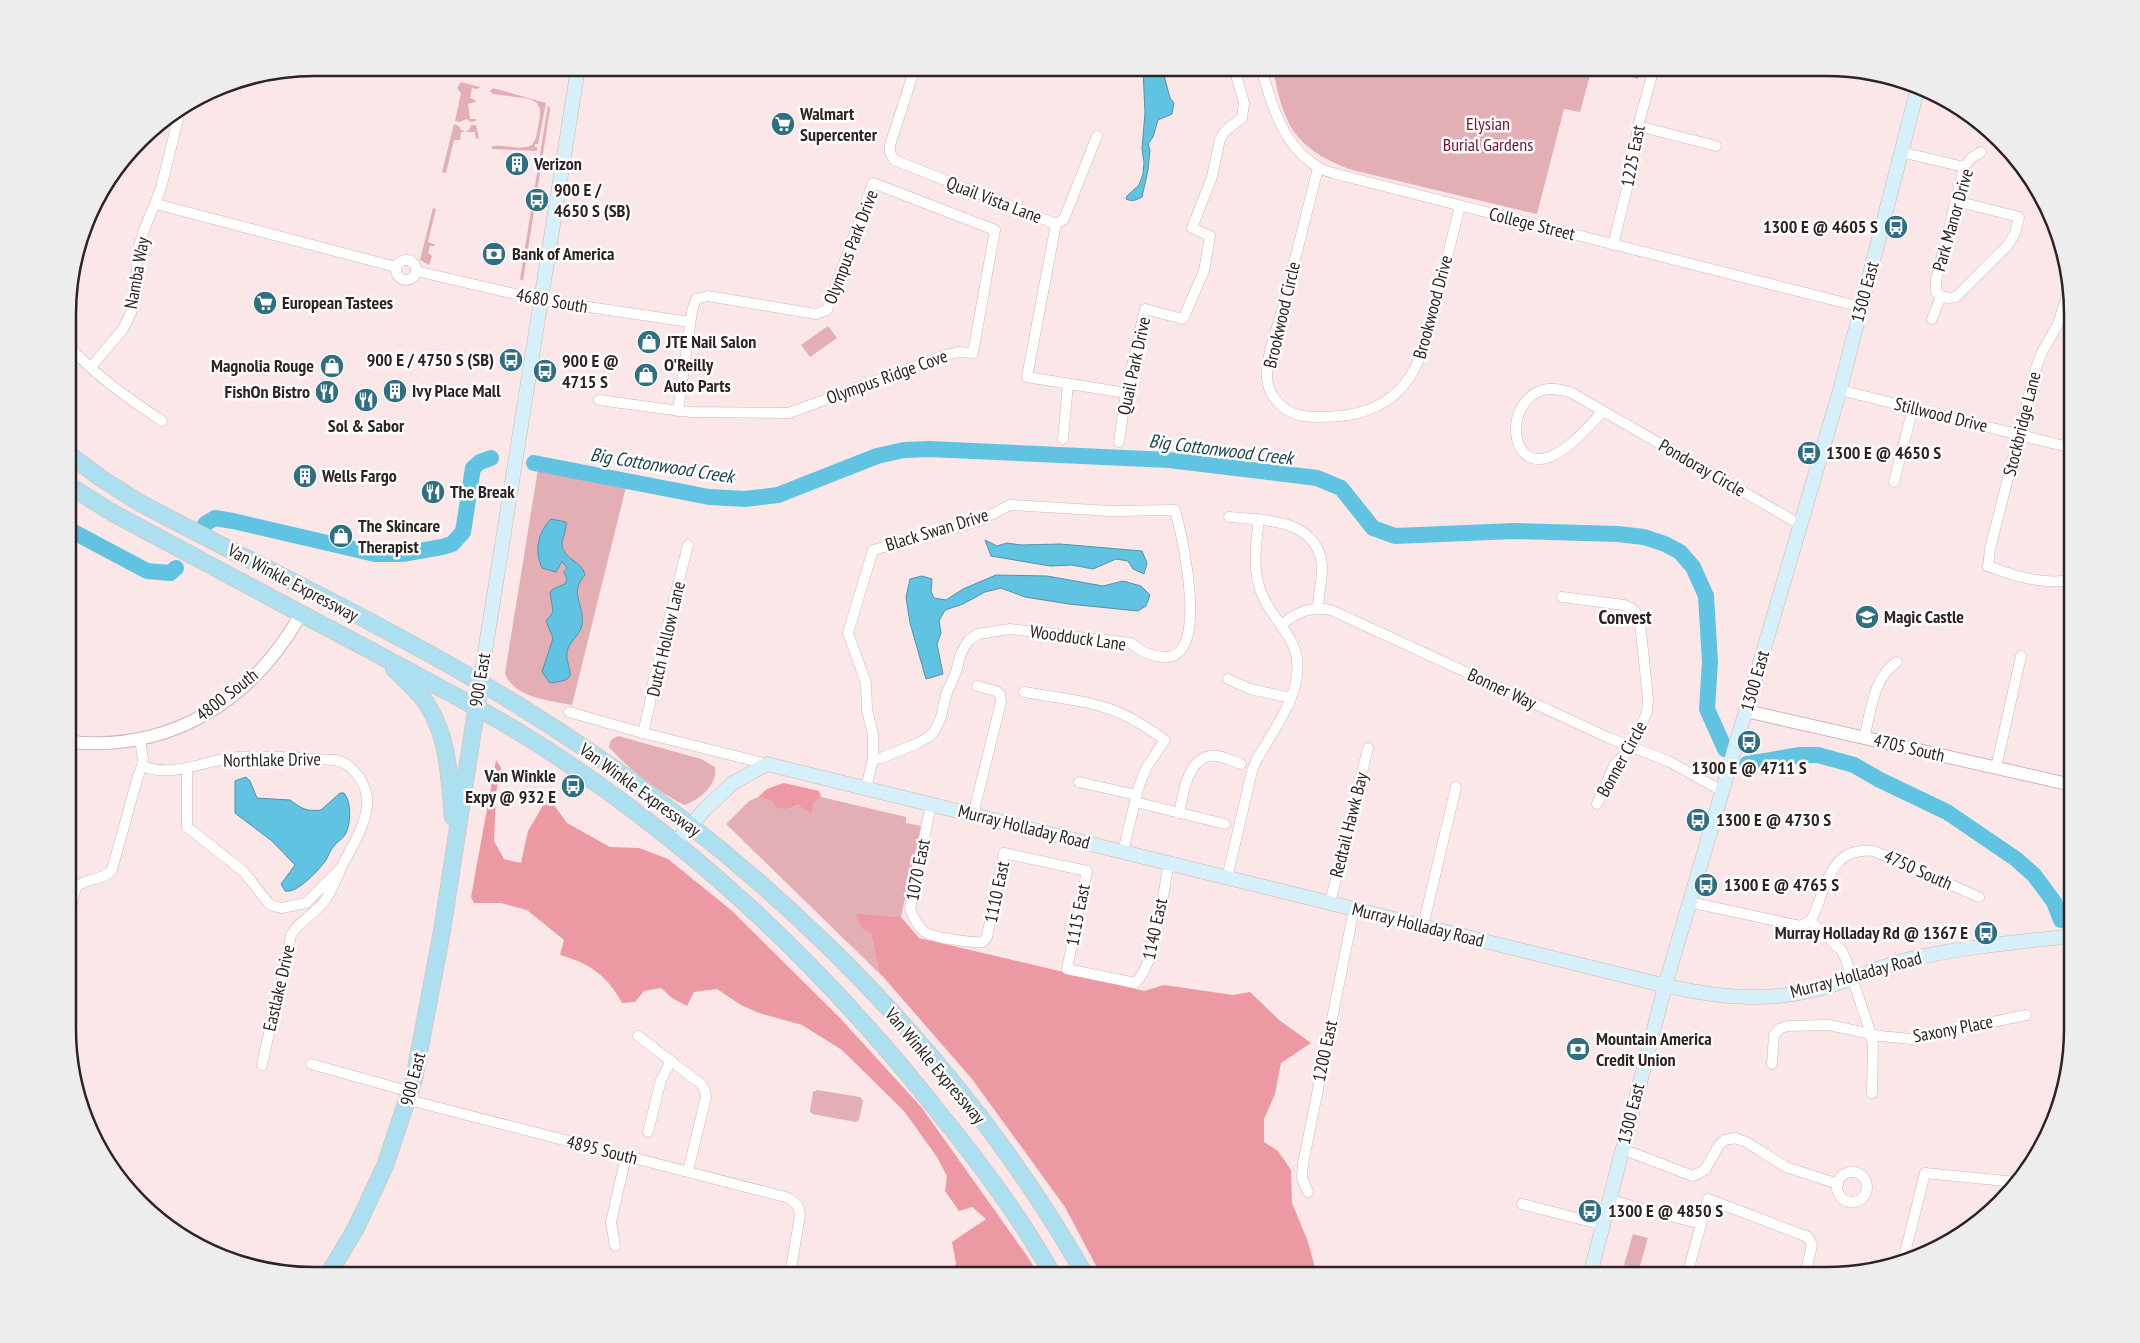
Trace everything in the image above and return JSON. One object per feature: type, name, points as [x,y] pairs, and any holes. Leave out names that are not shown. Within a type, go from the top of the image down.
[{"type":"main road","name":"900 East","points":[[333,1267],[371,1197],[397,1136],[410,1096],[431,996],[577,76]]},
{"type":"main road","name":"1300 East","points":[[1592,1267],[1664,986],[1840,390],[1916,94]]},
{"type":"main road","name":"Van Winkle Expressway","points":[[76,458],[121,492],[480,683],[600,759],[689,825],[808,927],[919,1044],[964,1098],[1011,1162],[1079,1267]]},
{"type":"main road","name":"Van Winkle Expressway","points":[[76,490],[111,512],[476,707],[596,783],[676,842],[804,958],[880,1041],[982,1165],[1048,1267]]},
{"type":"main road","points":[[237,554],[257,576],[280,589],[293,600],[301,614],[320,612],[340,618],[357,627],[397,638]]},
{"type":"main road","points":[[382,657],[422,697],[438,723],[444,742],[456,839]]},
{"type":"main road","points":[[676,842],[689,825],[733,783],[767,764]]},
{"type":"main road","name":"Murray Holladay Road","points":[[767,764],[1664,986],[1723,997],[1759,998],[1792,995],[1908,960],[1962,949],[2064,937]]},
{"type":"street","name":"Quail Vista Lane","points":[[912,76],[890,145],[890,152],[894,160],[1056,224],[1027,377],[1126,393]]},
{"type":"street","name":"Quail Park Drive","points":[[1119,442],[1126,393],[1145,309],[1182,319],[1204,271],[1210,236],[1192,228],[1212,177],[1220,139],[1225,132],[1242,118],[1244,103],[1236,76]]},
{"type":"street","name":"College Street","points":[[1264,76],[1281,127],[1291,144],[1318,168],[1460,206],[1861,307]]},
{"type":"street","name":"1225 East","points":[[1613,245],[1631,172],[1638,126],[1652,76]]},
{"type":"street","name":"Namba Way","points":[[91,367],[123,329],[131,313],[135,300],[138,250],[143,233],[156,204],[178,119]]},
{"type":"street","points":[[1638,126],[1716,146]]},
{"type":"street","points":[[1056,224],[1064,220],[1097,136]]},
{"type":"street","points":[[1901,152],[1964,167]]},
{"type":"street","name":"Park Manor Drive","points":[[1932,319],[1941,296],[1936,292],[1935,287],[1964,167],[1971,158],[1981,152]]},
{"type":"street","name":"Brookwood Circle","points":[[1318,168],[1275,335],[1267,379],[1276,401],[1286,410],[1297,415],[1312,418],[1334,417]]},
{"type":"street","name":"Olympus Park Drive","points":[[690,322],[696,299],[708,296],[816,314],[827,310],[873,183],[995,230]]},
{"type":"street","points":[[1941,296],[1948,298],[1956,297],[2002,251],[2015,233],[2019,217],[1956,201]]},
{"type":"street","name":"4680 South","points":[[156,204],[396,267],[399,277],[406,280],[412,278],[416,271],[541,300],[690,322]]},
{"type":"street","name":"Brookwood Drive","points":[[1334,417],[1366,412],[1380,406],[1398,392],[1412,376],[1423,353],[1460,206]]},
{"type":"street","name":"Olympus Ridge Cove","points":[[599,400],[678,411],[789,413],[946,355],[960,352],[973,353],[995,230]]},
{"type":"street","name":"Stockbridge Lane","points":[[2064,307],[2058,324],[2041,354],[2035,372],[1990,549],[1988,566],[2038,581],[2064,581]]},
{"type":"street","points":[[678,411],[690,322]]},
{"type":"street","points":[[76,353],[126,396],[162,421]]},
{"type":"street","points":[[1063,439],[1068,384]]},
{"type":"street","name":"Pondoray Circle","points":[[1602,412],[1570,444],[1551,456],[1534,458],[1526,455],[1520,449],[1516,425],[1518,414],[1527,398],[1543,390],[1554,389],[1570,392],[1801,525]]},
{"type":"street","name":"Stillwood Drive","points":[[1840,390],[2064,446]]},
{"type":"street","points":[[1894,482],[1913,408]]},
{"type":"street","name":"Woodduck Lane","points":[[873,759],[881,758],[916,744],[930,736],[941,717],[946,695],[956,672],[961,653],[969,640],[978,634],[1010,629],[1030,630],[1131,643],[1140,651],[1158,657],[1174,657],[1181,652],[1189,623],[1190,581],[1175,510],[1110,511],[1010,505],[1001,510]]},
{"type":"street","name":"Black Swan Drive","points":[[873,759],[873,735],[867,710],[866,683],[848,633],[873,550],[979,521],[1001,510]]},
{"type":"street","points":[[1229,517],[1258,519],[1291,525],[1308,536],[1320,555],[1322,567],[1318,608],[1302,610],[1282,624]]},
{"type":"street","points":[[1228,878],[1252,771],[1291,698],[1295,686],[1297,665],[1295,649],[1282,624],[1266,604],[1257,582],[1255,558],[1258,519]]},
{"type":"street","name":"Dutch Hollow Lane","points":[[643,733],[652,687],[688,545]]},
{"type":"street","name":"Bonner Circle","points":[[1562,597],[1624,605],[1637,612],[1640,622],[1648,705],[1631,748],[1615,764],[1597,804]]},
{"type":"street","name":"Bonner Way","points":[[1318,608],[1331,610],[1349,617],[1631,748],[1670,762],[1722,791]]},
{"type":"street","name":"4800 South","points":[[76,742],[100,744],[140,740],[187,725],[224,702],[272,658],[290,634],[301,614]]},
{"type":"street","points":[[1996,768],[2021,656]]},
{"type":"street","points":[[1864,738],[1880,680],[1887,668],[1897,662]]},
{"type":"street","points":[[1228,679],[1250,689],[1291,698]]},
{"type":"street","points":[[974,815],[1001,702],[1000,694],[996,690],[977,686]]},
{"type":"street","points":[[1024,692],[1092,703],[1122,714],[1165,740],[1146,768],[1123,852]]},
{"type":"street","name":"4705 South","points":[[1746,711],[2064,784]]},
{"type":"street","name":"Murray Holladay Road","points":[[569,712],[643,733],[767,764]]},
{"type":"street","points":[[76,887],[88,879],[108,875],[115,863],[142,766],[140,740]]},
{"type":"street","name":"Redtail Hawk Bay","points":[[1330,903],[1368,748]]},
{"type":"street","points":[[1178,813],[1189,773],[1202,759],[1216,756],[1241,764]]},
{"type":"street","name":"Northlake Drive","points":[[142,766],[166,772],[188,769],[195,764],[243,757],[345,761]]},
{"type":"street","points":[[866,788],[873,759]]},
{"type":"street","name":"Eastlake Drive","points":[[262,1065],[270,1027],[282,987],[291,935],[295,928],[311,916],[323,902],[339,877],[341,868],[360,829],[367,807],[364,788],[355,772],[345,761]]},
{"type":"street","points":[[188,769],[188,826],[244,872],[269,904],[282,908],[306,902],[316,895],[331,876],[341,868]]},
{"type":"street","points":[[1079,782],[1178,813],[1225,824]]},
{"type":"street","points":[[1422,926],[1456,788]]},
{"type":"street","name":"1070 East","points":[[931,804],[910,909],[914,918],[926,932],[962,941],[983,942]]},
{"type":"street","name":"4750 South","points":[[1810,920],[1829,874],[1841,861],[1859,851],[1874,851],[1979,897]]},
{"type":"street","name":"1110 East","points":[[983,942],[987,937],[1004,853],[1047,862]]},
{"type":"street","name":"1115 East","points":[[1047,862],[1087,871],[1067,969]]},
{"type":"street","name":"1140 East","points":[[1067,969],[1135,984],[1142,977],[1151,957],[1169,863]]},
{"type":"street","points":[[1689,902],[1795,926],[1805,924],[1810,920],[1841,950],[1853,977],[1871,1034],[1873,1045],[1872,1093]]},
{"type":"street","name":"1200 East","points":[[1308,1192],[1302,1178],[1302,1164],[1354,909]]},
{"type":"street","name":"Saxony Place","points":[[1772,1064],[1774,1035],[1779,1029],[1792,1026],[1829,1025],[1880,1036],[1911,1039],[2026,1015]]},
{"type":"street","points":[[638,1036],[702,1084],[706,1092],[688,1171]]},
{"type":"street","points":[[648,1132],[661,1080],[671,1061]]},
{"type":"street","name":"4895 South","points":[[311,1064],[410,1096],[626,1156],[784,1196],[794,1201],[800,1215],[791,1267]]},
{"type":"street","points":[[1622,1149],[1693,1176],[1705,1170],[1718,1145],[1728,1139],[1739,1139],[1786,1167],[1838,1184]]},
{"type":"street","points":[[614,1246],[611,1222],[626,1156]]},
{"type":"street","points":[[1906,1253],[1925,1173],[2009,1181]]},
{"type":"street","points":[[1689,1267],[1708,1199],[1810,1239],[1812,1245],[1807,1267]]},
{"type":"street","points":[[1610,1200],[1701,1224]]},
{"type":"street","points":[[1522,1204],[1604,1225]]},
{"type":"green space","name":"Elysian Burial Gardens","points":[[1275,76],[1590,76],[1580,112],[1564,109],[1537,214],[1352,170],[1333,162],[1305,144],[1295,132],[1287,120]]},
{"type":"green space","points":[[1626,76],[1639,76],[1638,79]]},
{"type":"green space","points":[[461,82],[480,87],[478,89],[472,88],[470,98],[476,102],[468,104],[470,119],[476,119],[476,121],[471,122],[466,119],[460,122],[455,121],[461,93],[457,88]]},
{"type":"green space","points":[[493,88],[546,103],[538,144],[535,144],[537,151],[492,149],[492,146],[528,147],[532,145],[536,138],[540,116],[540,109],[537,103],[530,99],[493,94],[490,91]]},
{"type":"green space","points":[[548,105],[550,109],[523,281],[520,279]]},
{"type":"green space","points":[[454,124],[465,132],[461,132],[460,140],[454,140],[446,173],[442,172]]},
{"type":"green space","points":[[471,125],[476,125],[479,138],[476,139],[475,132],[465,132],[469,130]]},
{"type":"green space","points":[[433,208],[436,209],[428,242],[435,246],[430,246],[428,253],[432,256],[429,265],[420,260]]},
{"type":"green space","points":[[828,326],[837,338],[810,357],[801,345]]},
{"type":"green space","points":[[539,463],[627,483],[572,705],[524,693],[516,688],[505,673]]},
{"type":"green space","points":[[618,736],[701,759],[715,767],[714,779],[707,791],[684,805],[644,779],[617,756],[609,747],[611,740]]},
{"type":"green space","points":[[758,797],[788,809],[821,797],[906,817],[906,823],[921,826],[901,917],[855,915],[871,933],[879,972],[884,978],[726,824],[749,801]]},
{"type":"green space","points":[[817,1090],[860,1097],[863,1101],[859,1120],[856,1122],[812,1114],[810,1111],[813,1092]]},
{"type":"green space","points":[[1633,1234],[1648,1238],[1640,1267],[1624,1265]]},
{"type":"shaded area","points":[[496,760],[501,768],[496,793],[494,841],[504,859],[521,863],[528,831],[548,797],[567,823],[610,847],[639,848],[668,859],[731,910],[839,1017],[922,1108],[1034,1267],[955,1267],[952,1242],[986,1219],[972,1207],[959,1211],[945,1191],[947,1176],[937,1157],[904,1111],[842,1050],[802,1025],[759,1013],[741,1005],[717,989],[694,992],[687,1006],[672,998],[661,988],[644,991],[635,1002],[622,1003],[610,985],[597,972],[580,962],[560,955],[564,940],[527,910],[501,903],[474,903],[471,897]]},
{"type":"shaded area","points":[[784,783],[819,791],[821,797],[812,803],[811,813],[798,805],[788,809],[777,808],[772,801],[758,797],[767,789]]},
{"type":"shaded area","points":[[855,914],[901,917],[919,938],[1144,991],[1164,985],[1233,995],[1250,992],[1279,1020],[1311,1043],[1281,1063],[1275,1094],[1264,1119],[1264,1142],[1278,1151],[1291,1170],[1292,1203],[1308,1242],[1315,1267],[1097,1267],[1065,1207],[972,1079],[879,972],[871,933],[863,929]]},
{"type":"water","points":[[1143,76],[1164,76],[1170,98],[1174,103],[1172,114],[1158,120],[1153,137],[1148,144],[1150,150],[1148,170],[1142,197],[1130,200],[1126,199],[1127,196],[1139,185],[1143,174],[1142,149],[1145,113]]},
{"type":"water","points":[[551,519],[566,522],[562,543],[563,549],[568,557],[580,566],[585,575],[580,582],[577,593],[582,625],[567,652],[569,677],[560,682],[550,683],[542,672],[553,638],[546,621],[553,612],[550,592],[565,584],[567,579],[564,572],[567,568],[562,561],[556,572],[542,568],[538,555],[540,536]]},
{"type":"water","points":[[985,540],[997,546],[1007,543],[1021,545],[1060,544],[1142,551],[1147,563],[1144,574],[1133,569],[1128,561],[1116,559],[1093,569],[1072,565],[1050,566],[991,556]]},
{"type":"water","points":[[996,575],[1047,576],[1103,586],[1123,581],[1141,586],[1150,595],[1146,606],[1138,611],[1069,604],[1025,597],[1001,588],[985,592],[963,604],[945,610],[939,621],[941,633],[937,644],[943,674],[926,679],[910,623],[906,597],[910,579],[922,576],[932,579],[931,591],[934,598],[946,600],[963,589]]},
{"type":"water","points":[[246,777],[250,781],[257,798],[290,800],[308,810],[321,810],[340,793],[344,793],[347,797],[350,814],[345,835],[318,869],[295,889],[285,891],[281,884],[295,865],[272,841],[235,813],[235,781]]},
{"type":"waterway","name":"Big Cottonwood Creek","points":[[534,463],[709,497],[745,499],[778,495],[877,456],[904,450],[929,449],[1169,460],[1317,478],[1341,488],[1373,528],[1395,536],[1513,531],[1618,534],[1644,537],[1665,544],[1680,552],[1693,567],[1706,596],[1710,662],[1707,709],[1725,749]]},
{"type":"waterway","name":"Big Cottonwood Creek","points":[[205,524],[215,518],[233,521],[375,554],[402,554],[442,547],[452,544],[463,532],[473,468],[480,462],[491,458]]},
{"type":"waterway","name":"Big Cottonwood Creek","points":[[76,533],[147,571],[170,573],[176,568]]},
{"type":"waterway","name":"Big Cottonwood Creek","points":[[1747,764],[1800,755],[1818,755],[1854,765],[1880,780],[1947,812],[2016,859],[2034,875],[2054,902],[2061,920]]},
{"type":"place","name":"Walmart Supercenter","points":[[783,124]]},
{"type":"place","name":"Verizon","points":[[517,164]]},
{"type":"place","name":"900 E / 4650 S (SB)","points":[[537,200]]},
{"type":"place","name":"1300 E @ 4605 S","points":[[1896,227]]},
{"type":"place","name":"Bank of America","points":[[494,254]]},
{"type":"place","name":"European Tastees","points":[[265,303]]},
{"type":"place","name":"JTE Nail Salon","points":[[649,342]]},
{"type":"place","name":"900 E / 4750 S (SB)","points":[[511,360]]},
{"type":"place","name":"Magnolia Rouge","points":[[332,366]]},
{"type":"place","name":"900 E @ 4715 S","points":[[545,371]]},
{"type":"place","name":"O'Reilly Auto Parts","points":[[646,375]]},
{"type":"place","name":"Ivy Place Mall","points":[[395,391]]},
{"type":"place","name":"FishOn Bistro","points":[[327,392]]},
{"type":"place","name":"Sol & Sabor","points":[[366,400]]},
{"type":"place","name":"1300 E @ 4650 S","points":[[1809,453]]},
{"type":"place","name":"Wells Fargo","points":[[305,476]]},
{"type":"place","name":"The Break","points":[[433,492]]},
{"type":"place","name":"The Skincare Therapist","points":[[341,536]]},
{"type":"place","name":"Magic Castle","points":[[1867,617]]},
{"type":"place","name":"1300 E @ 4711 S","points":[[1749,742]]},
{"type":"place","name":"Van Winkle Expy @ 932 E","points":[[573,786]]},
{"type":"place","name":"1300 E @ 4730 S","points":[[1698,820]]},
{"type":"place","name":"1300 E @ 4765 S","points":[[1706,885]]},
{"type":"place","name":"Murray Holladay Rd @ 1367 E","points":[[1986,933]]},
{"type":"place","name":"Mountain America Credit Union","points":[[1578,1049]]},
{"type":"place","name":"1300 E @ 4850 S","points":[[1590,1211]]},
{"type":"district","name":"Convest","points":[[1625,617]]}]
